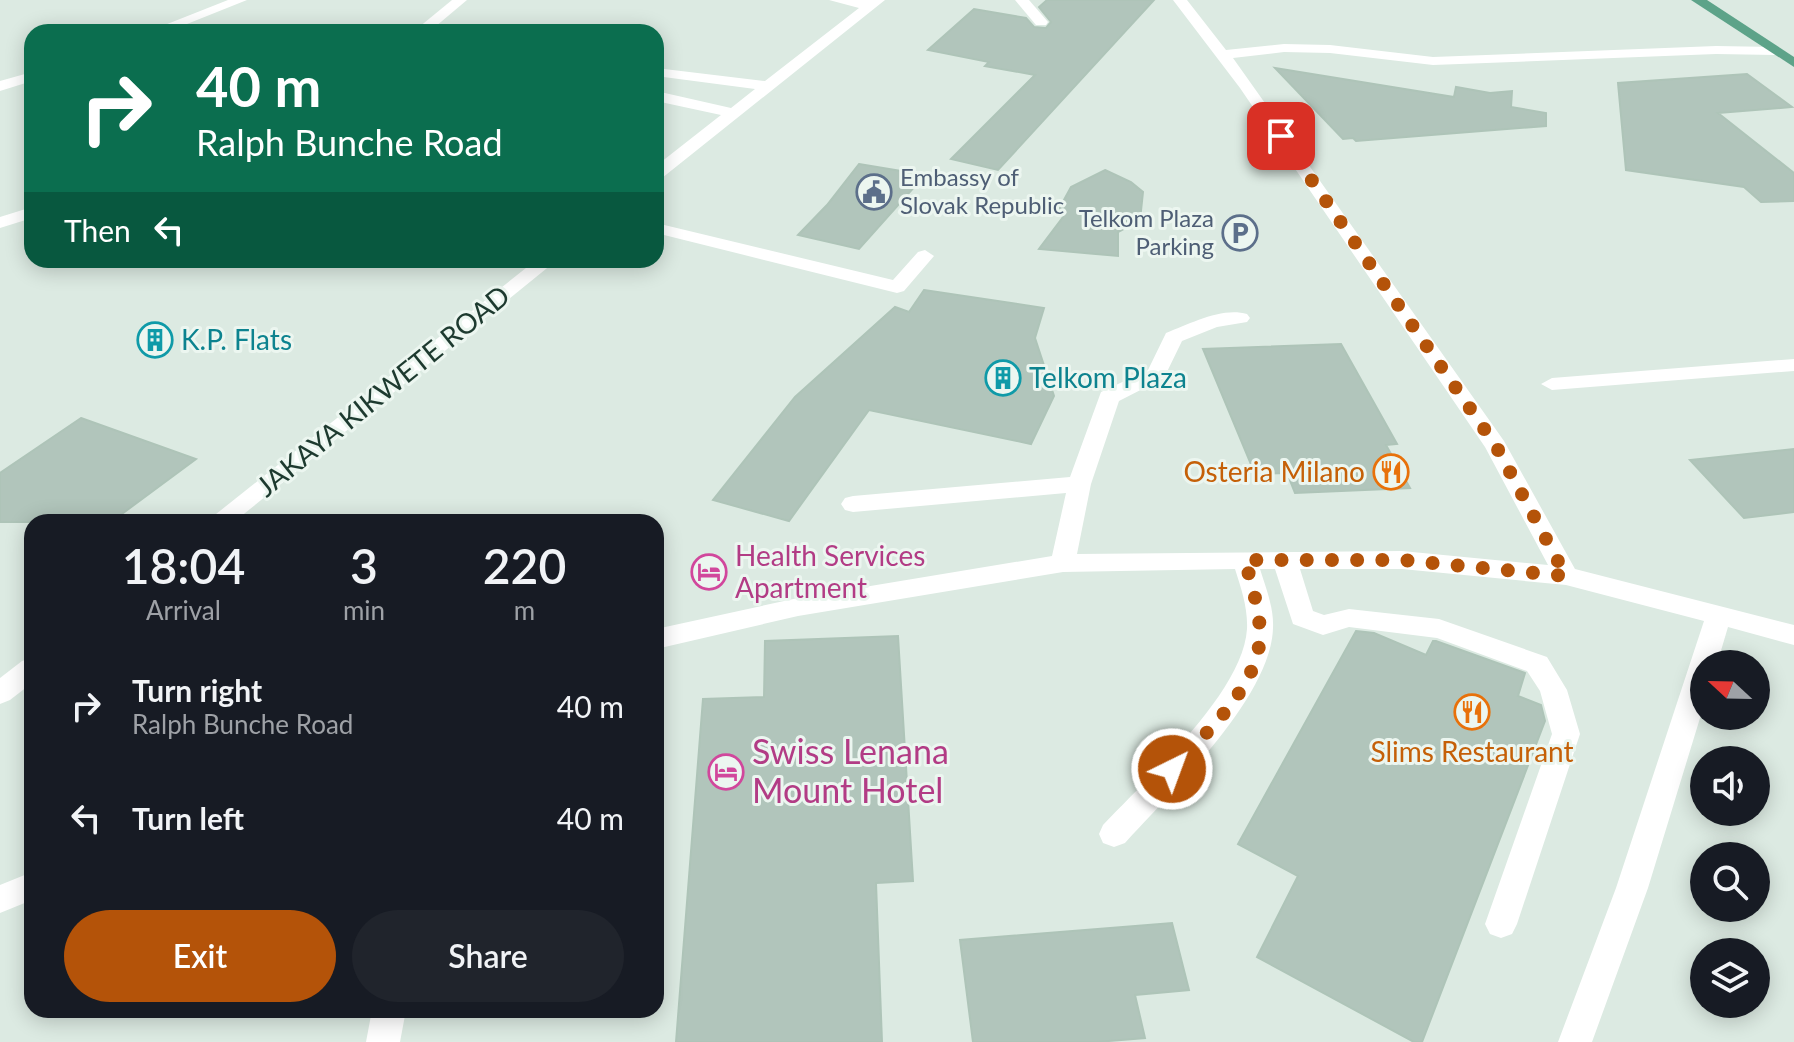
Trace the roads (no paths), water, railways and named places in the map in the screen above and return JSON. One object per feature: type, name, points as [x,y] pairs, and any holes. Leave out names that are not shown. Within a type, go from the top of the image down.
[{"type":"main road","points":[[1698,0],[1794,63]]},
{"type":"street","points":[[176,24],[240,0]]},
{"type":"street","points":[[430,24],[460,0]]},
{"type":"street","points":[[836,0],[874,3]]},
{"type":"street","points":[[1022,0],[1041,22]]},
{"type":"street","points":[[1180,0],[1222,55],[1496,446],[1566,576]]},
{"type":"street","points":[[664,168],[874,3]]},
{"type":"street","points":[[1222,55],[1284,48],[1330,49],[1433,61],[1716,50],[1775,51]]},
{"type":"street","points":[[664,73],[769,86]]},
{"type":"street","points":[[0,86],[24,78]]},
{"type":"street","points":[[664,98],[733,113]]},
{"type":"street","points":[[0,223],[24,215]]},
{"type":"street","points":[[664,230],[897,287],[925,256]]},
{"type":"street","name":"JAKAYA KIKWETE ROAD","points":[[228,514],[538,268]]},
{"type":"street","points":[[1063,563],[1079,484],[1109,397],[1157,374],[1173,337],[1213,322],[1240,318]]},
{"type":"street","points":[[1552,384],[1794,365]]},
{"type":"street","points":[[853,504],[1079,484]]},
{"type":"street","points":[[1114,834],[1229,705],[1250,672],[1260,635],[1257,603],[1245,560]]},
{"type":"street","points":[[664,637],[798,607],[1063,563],[1245,560],[1402,560],[1566,576],[1794,635]]},
{"type":"street","points":[[1285,561],[1302,617],[1323,625],[1349,618],[1439,629],[1537,664],[1553,690],[1566,734],[1501,924]]},
{"type":"street","points":[[1575,1042],[1632,888],[1719,614]]},
{"type":"street","points":[[0,693],[24,674]]},
{"type":"street","points":[[0,899],[24,889]]},
{"type":"street","points":[[383,1042],[388,1018]]},
{"type":"place","name":"Embassy of Slovak Republic","points":[[874,192]]},
{"type":"place","name":"Telkom Plaza Parking","points":[[1240,233]]},
{"type":"place","name":"K.P. Flats","points":[[155,340]]},
{"type":"place","name":"Telkom Plaza","points":[[1003,378]]},
{"type":"place","name":"Osteria Milano","points":[[1391,472]]},
{"type":"place","name":"Health Services Apartment","points":[[709,572]]},
{"type":"place","name":"Slims Restaurant","points":[[1472,712]]},
{"type":"place","name":"Swiss Lenana Mount Hotel","points":[[726,772]]}]
